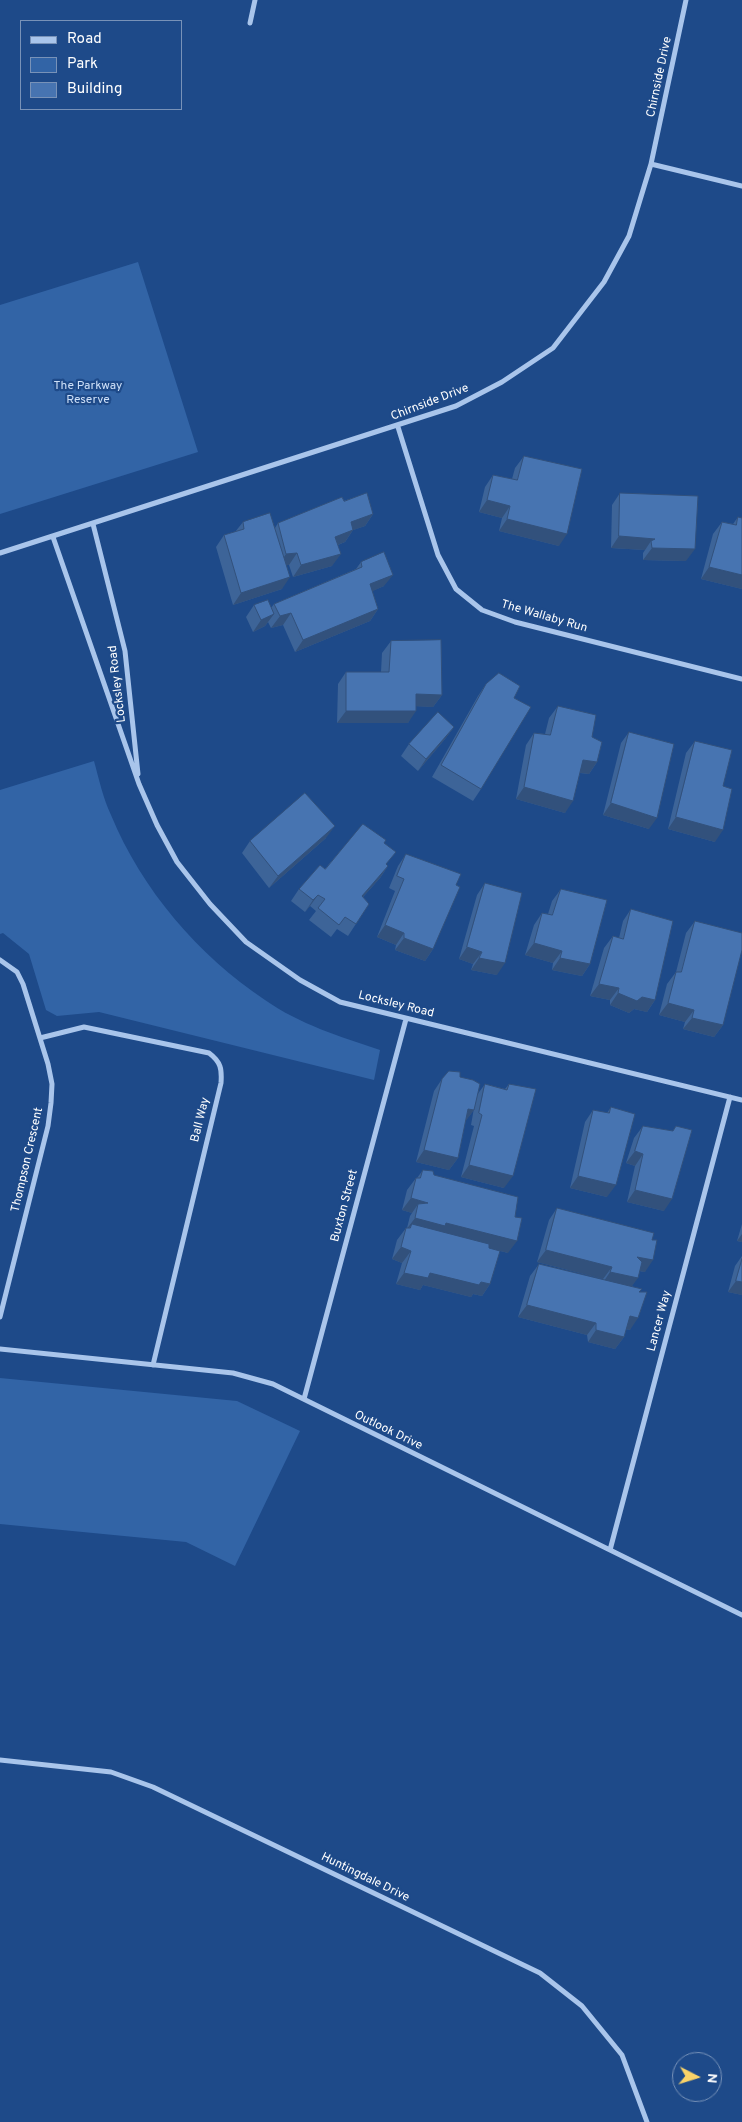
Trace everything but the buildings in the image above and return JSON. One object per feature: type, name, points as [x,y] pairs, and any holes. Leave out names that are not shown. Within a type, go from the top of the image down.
[{"type":"street","points":[[250,23],[255,0]]},
{"type":"street","name":"Chirnside Drive","points":[[0,553],[398,427],[463,402],[502,382],[553,348],[604,282],[629,236],[651,164],[686,0]]},
{"type":"street","points":[[651,164],[742,186]]},
{"type":"street","name":"The Wallaby Run","points":[[398,427],[438,555],[456,589],[482,610],[515,622],[742,679]]},
{"type":"street","name":"Locksley Road","points":[[94,524],[125,651],[139,784]]},
{"type":"street","name":"Locksley Road","points":[[53,537],[139,784],[157,825],[177,862],[210,904],[246,942],[300,980],[340,1002],[742,1100]]},
{"type":"street","name":"Thompson Crescent","points":[[0,960],[17,972],[40,1038],[52,1084],[48,1126],[0,1317]]},
{"type":"street","name":"Buxton Street","points":[[304,1399],[406,1019]]},
{"type":"street","name":"Ball Way","points":[[40,1038],[84,1027],[210,1053],[218,1059],[222,1068],[221,1083],[153,1365]]},
{"type":"street","name":"Lancer Way","points":[[610,1550],[730,1097]]},
{"type":"street","name":"Outlook Drive","points":[[0,1349],[233,1373],[273,1384],[742,1616]]},
{"type":"street","name":"Huntingdale Drive","points":[[0,1760],[111,1772],[153,1787],[540,1973],[582,2006],[622,2055],[647,2122]]},
{"type":"green space","name":"The Parkway Reserve","points":[[138,262],[198,452],[0,514],[0,305]]},
{"type":"green space","points":[[94,761],[106,802],[124,843],[156,895],[174,919],[217,963],[278,1009],[321,1029],[380,1050],[374,1080],[99,1012],[57,1016],[46,1010],[29,954],[3,933],[0,934],[0,790]]},
{"type":"green space","points":[[0,1378],[237,1401],[300,1431],[235,1566],[186,1542],[0,1524]]}]
